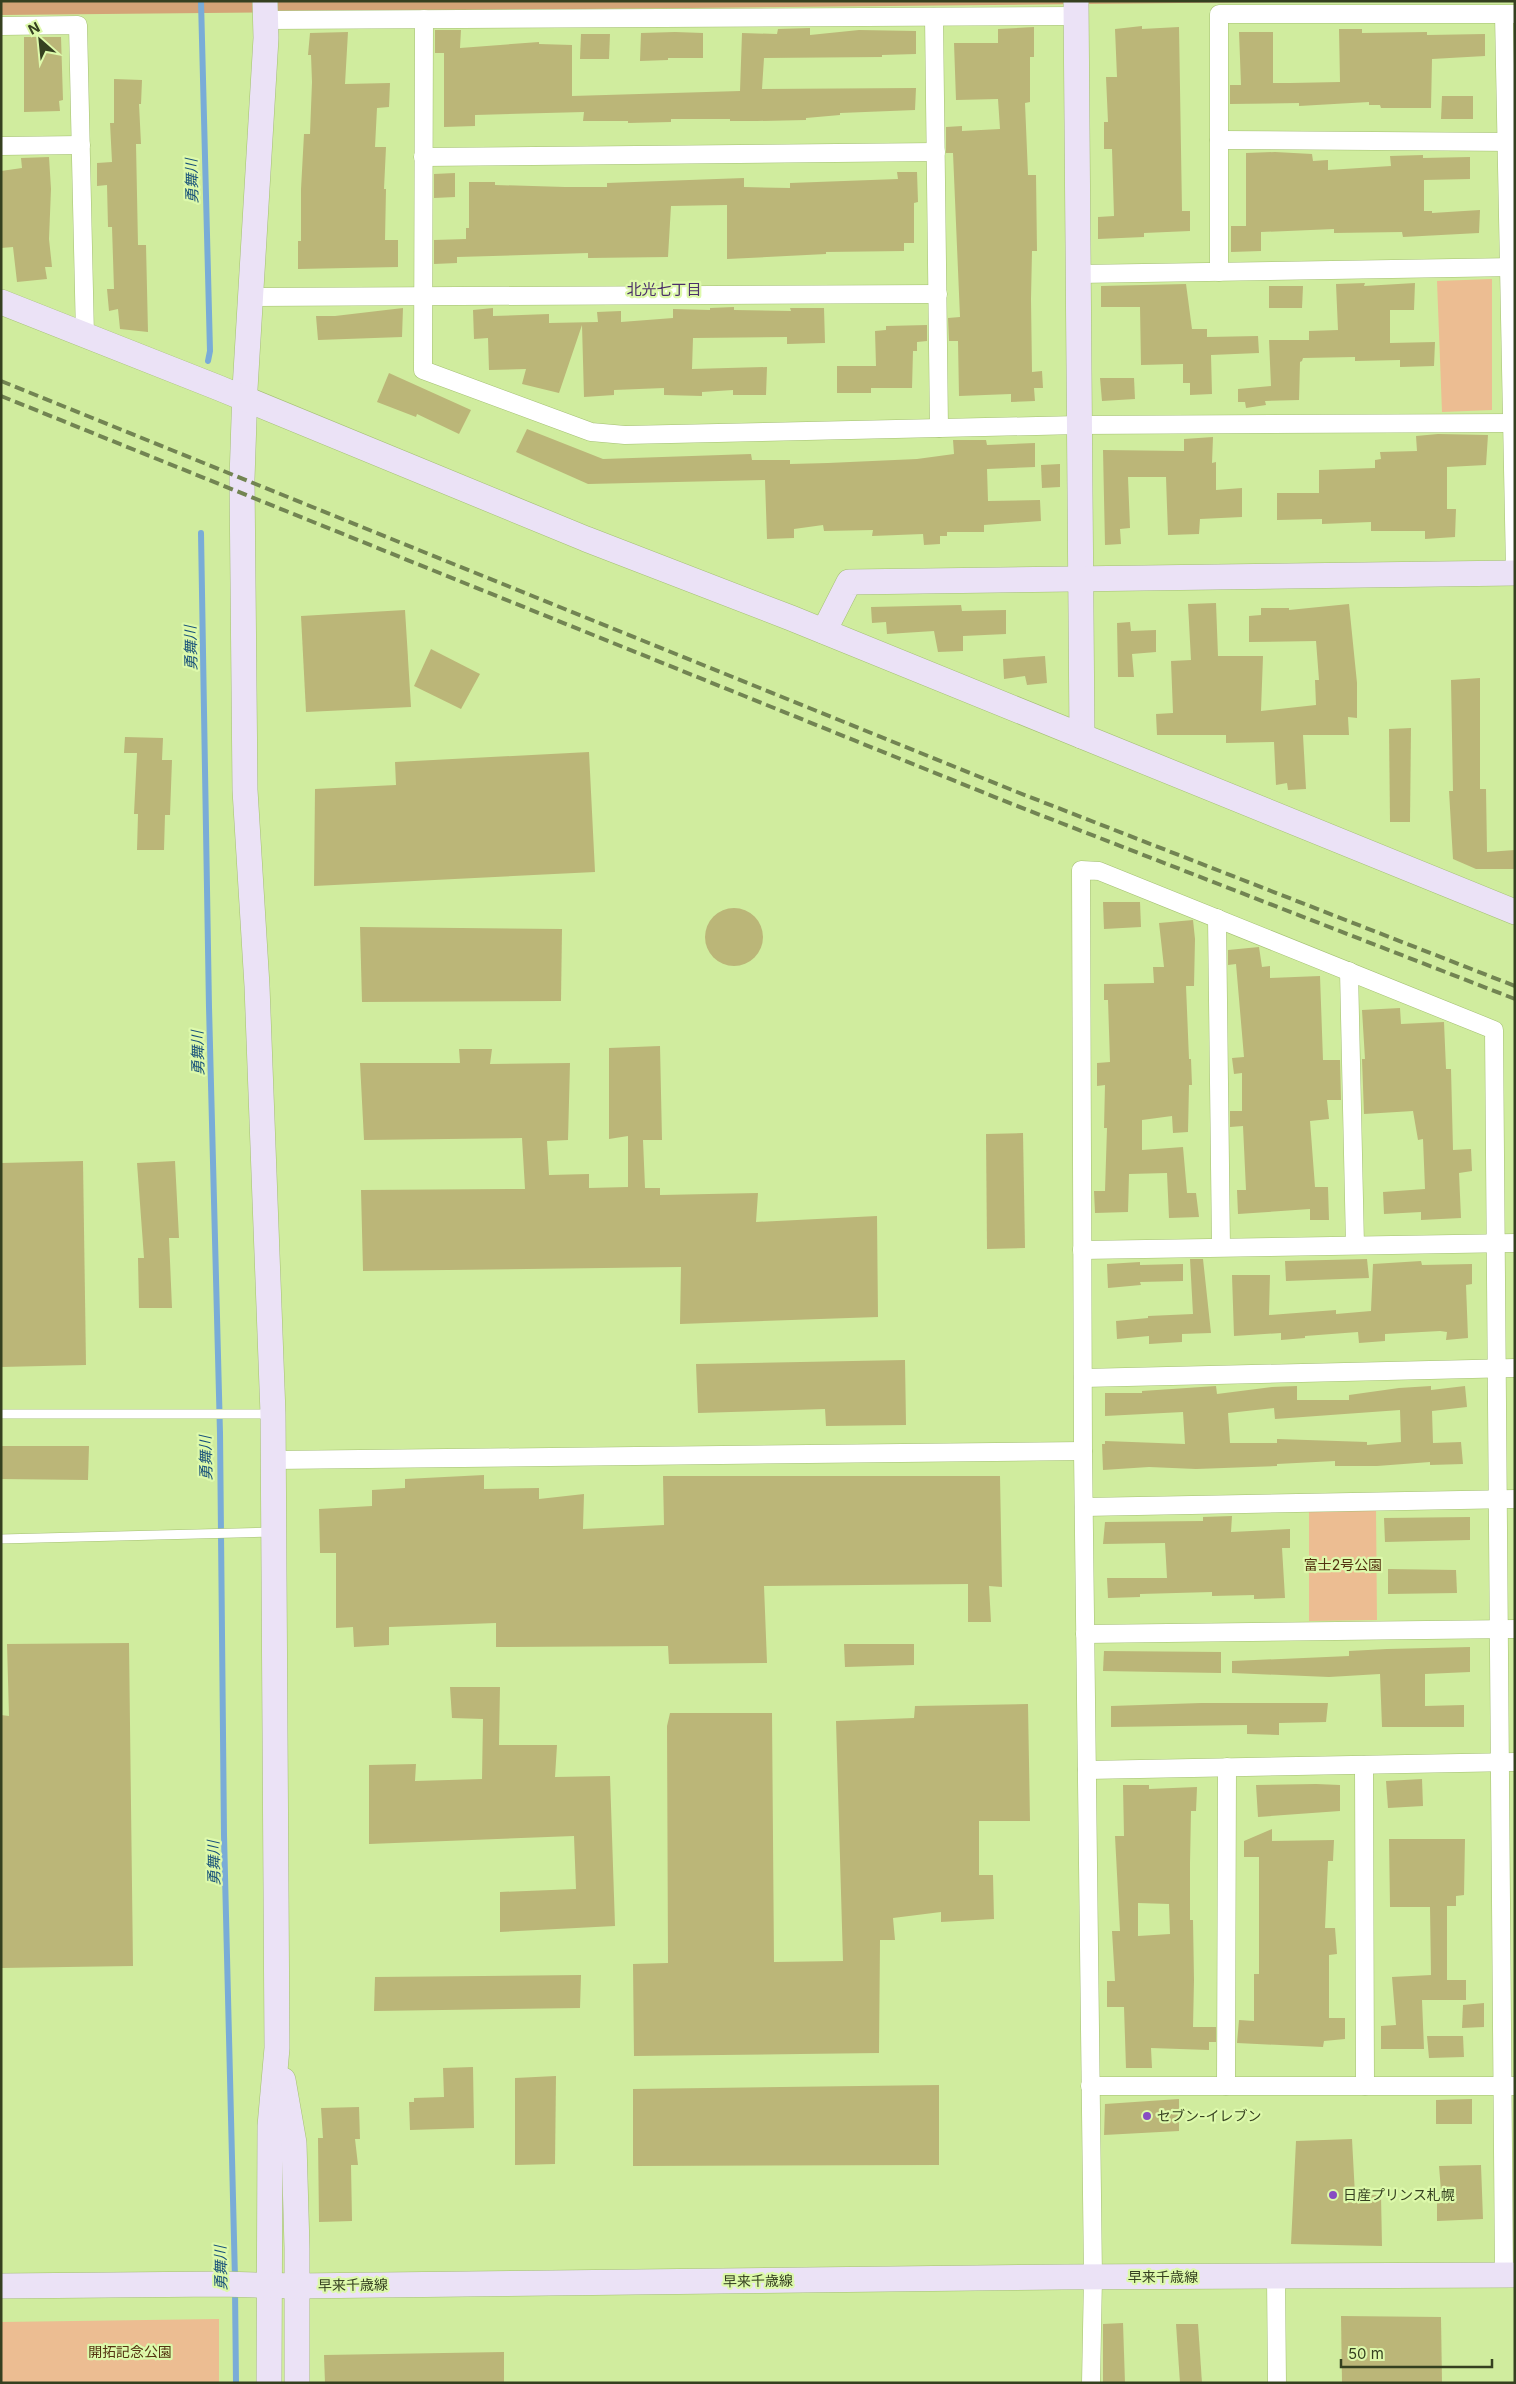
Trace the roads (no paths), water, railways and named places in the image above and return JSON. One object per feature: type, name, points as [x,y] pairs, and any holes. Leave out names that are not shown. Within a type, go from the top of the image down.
[{"type":"street","points":[[269,2383],[244,2285],[270,2126],[277,2048],[273,1414],[257,986],[245,790],[242,479],[265,11],[424,19],[934,17],[1076,9],[1082,736]]},
{"type":"street","points":[[1219,272],[1219,14],[1510,14],[1515,569]]},
{"type":"street","points":[[934,17],[939,428]]},
{"type":"street","points":[[424,19],[423,370],[591,432],[625,435],[1078,425],[1513,423]]},
{"type":"street","points":[[1,26],[78,25],[85,336]]},
{"type":"street","points":[[1219,140],[1511,142]]},
{"type":"street","points":[[1,146],[81,145]]},
{"type":"street","points":[[424,157],[936,152]]},
{"type":"street","points":[[1078,274],[1512,268]]},
{"type":"street","points":[[252,297],[938,294]]},
{"type":"street","points":[[1,302],[245,399],[586,539],[824,631],[1515,912]]},
{"type":"street","points":[[824,631],[849,582],[1080,577],[1515,573]]},
{"type":"street","points":[[1091,2383],[1093,2277],[1083,1451],[1081,870],[1100,871],[1494,1030],[1497,1368],[1506,1500],[1510,2275]]},
{"type":"street","points":[[1218,918],[1221,1247]]},
{"type":"street","points":[[1348,972],[1355,1245]]},
{"type":"street","points":[[1082,1250],[1515,1243]]},
{"type":"street","points":[[1083,1378],[1515,1368]]},
{"type":"street","points":[[274,1460],[1083,1451]]},
{"type":"street","points":[[1084,1507],[1506,1500]]},
{"type":"street","points":[[1085,1634],[1507,1629]]},
{"type":"street","points":[[1087,1770],[1507,1762]]},
{"type":"street","points":[[1364,1765],[1365,2086]]},
{"type":"street","points":[[1226,2086],[1228,1767]]},
{"type":"street","points":[[277,2048],[294,2143],[297,2383]]},
{"type":"street","points":[[1090,2086],[1509,2086]]},
{"type":"street","name":"早来千歳線","points":[[1,2286],[296,2286],[1093,2277],[1510,2275]]},
{"type":"street","points":[[1276,2277],[1277,2383]]},
{"type":"lane","points":[[1,1414],[273,1414]]},
{"type":"lane","points":[[1,1539],[205,1532],[274,1532]]},
{"type":"waterway","name":"勇舞川","points":[[201,1],[210,351],[208,361]]},
{"type":"waterway","name":"勇舞川","points":[[201,533],[209,1007],[220,1433],[224,1835],[235,2279]]},
{"type":"waterway","name":"勇舞川","points":[[235,2289],[236,2383]]},
{"type":"railway","points":[[1,381],[1017,792],[1515,986]]},
{"type":"railway","points":[[1,396],[1012,804],[1515,999]]},
{"type":"place","name":"セブン-イレブン","points":[[1147,2116]]},
{"type":"place","name":"日産プリンス札幌","points":[[1333,2195]]},
{"type":"district","name":"北光七丁目","points":[[664,290]]},
{"type":"park label","name":"富士2号公園","points":[[1343,1565]]},
{"type":"park label","name":"開拓記念公園","points":[[130,2352]]}]
